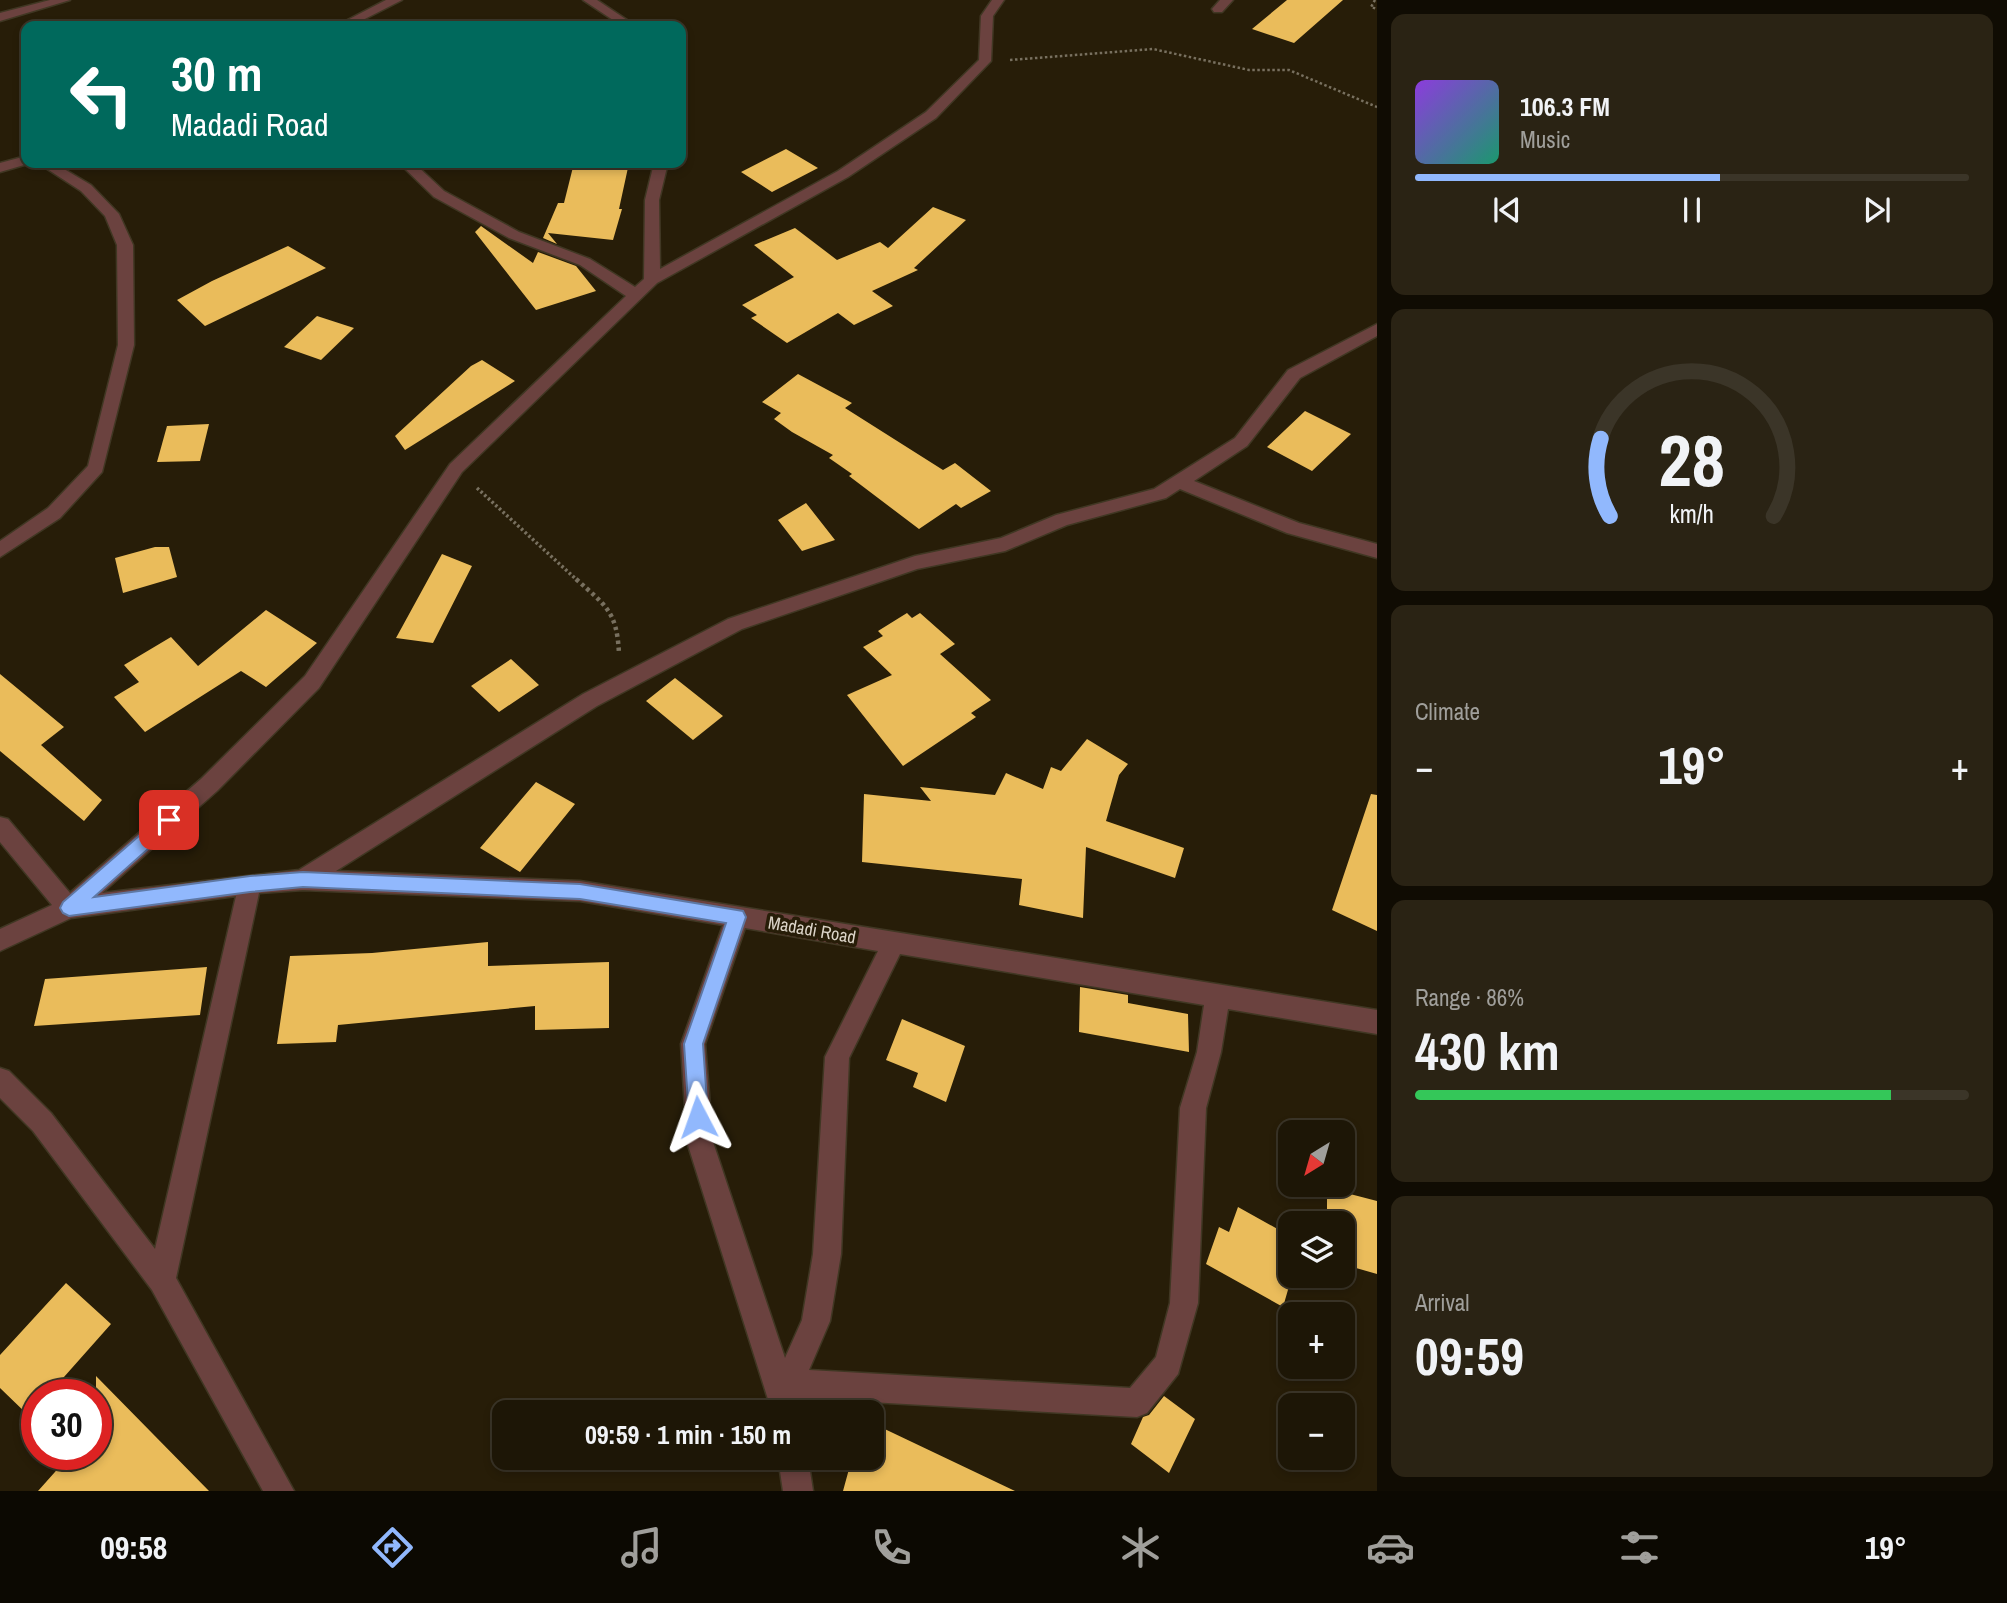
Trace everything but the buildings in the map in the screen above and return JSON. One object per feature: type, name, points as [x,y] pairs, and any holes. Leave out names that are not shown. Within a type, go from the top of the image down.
[{"type":"street","points":[[0,16],[64,0]]},
{"type":"street","points":[[352,21],[396,0]]},
{"type":"street","points":[[589,0],[622,21]]},
{"type":"street","points":[[0,826],[69,908],[209,785],[312,682],[456,468],[652,280],[843,173],[931,114],[985,61],[987,16],[998,0]]},
{"type":"street","points":[[0,168],[21,162]]},
{"type":"street","points":[[0,550],[54,513],[96,468],[127,345],[125,245],[112,214],[86,188],[53,168]]},
{"type":"street","points":[[411,168],[439,194],[514,235],[585,262],[636,295]]},
{"type":"street","points":[[652,280],[652,200],[660,168]]},
{"type":"street","points":[[303,880],[590,700],[735,624],[915,563],[1005,544],[1062,520],[1160,494],[1241,442],[1294,374],[1372,337]]},
{"type":"street","points":[[1179,482],[1294,528],[1377,551]]},
{"type":"street","name":"Madadi Road","points":[[0,940],[69,908],[250,884],[303,880],[580,891],[1377,1022]]},
{"type":"street","points":[[162,1280],[250,884]]},
{"type":"street","points":[[737,917],[693,1044],[700,1142],[786,1397]]},
{"type":"street","points":[[786,1397],[816,1321],[827,1254],[837,1057],[894,944]]},
{"type":"street","points":[[786,1397],[1137,1403],[1168,1364],[1184,1303],[1193,1108],[1209,1052],[1218,995]]},
{"type":"street","points":[[0,1080],[42,1122],[162,1280],[279,1491]]},
{"type":"street","points":[[795,1470],[798,1491]]},
{"type":"path","points":[[1375,0],[1371,7],[1377,9]]},
{"type":"path","points":[[985,61],[1153,49],[1249,70],[1289,70],[1377,107]]},
{"type":"path","points":[[456,468],[608,608],[618,628],[620,685]]},
{"type":"route","points":[[169,820],[69,908],[250,884],[303,880],[580,891],[737,917],[693,1044],[698,1117]]}]
